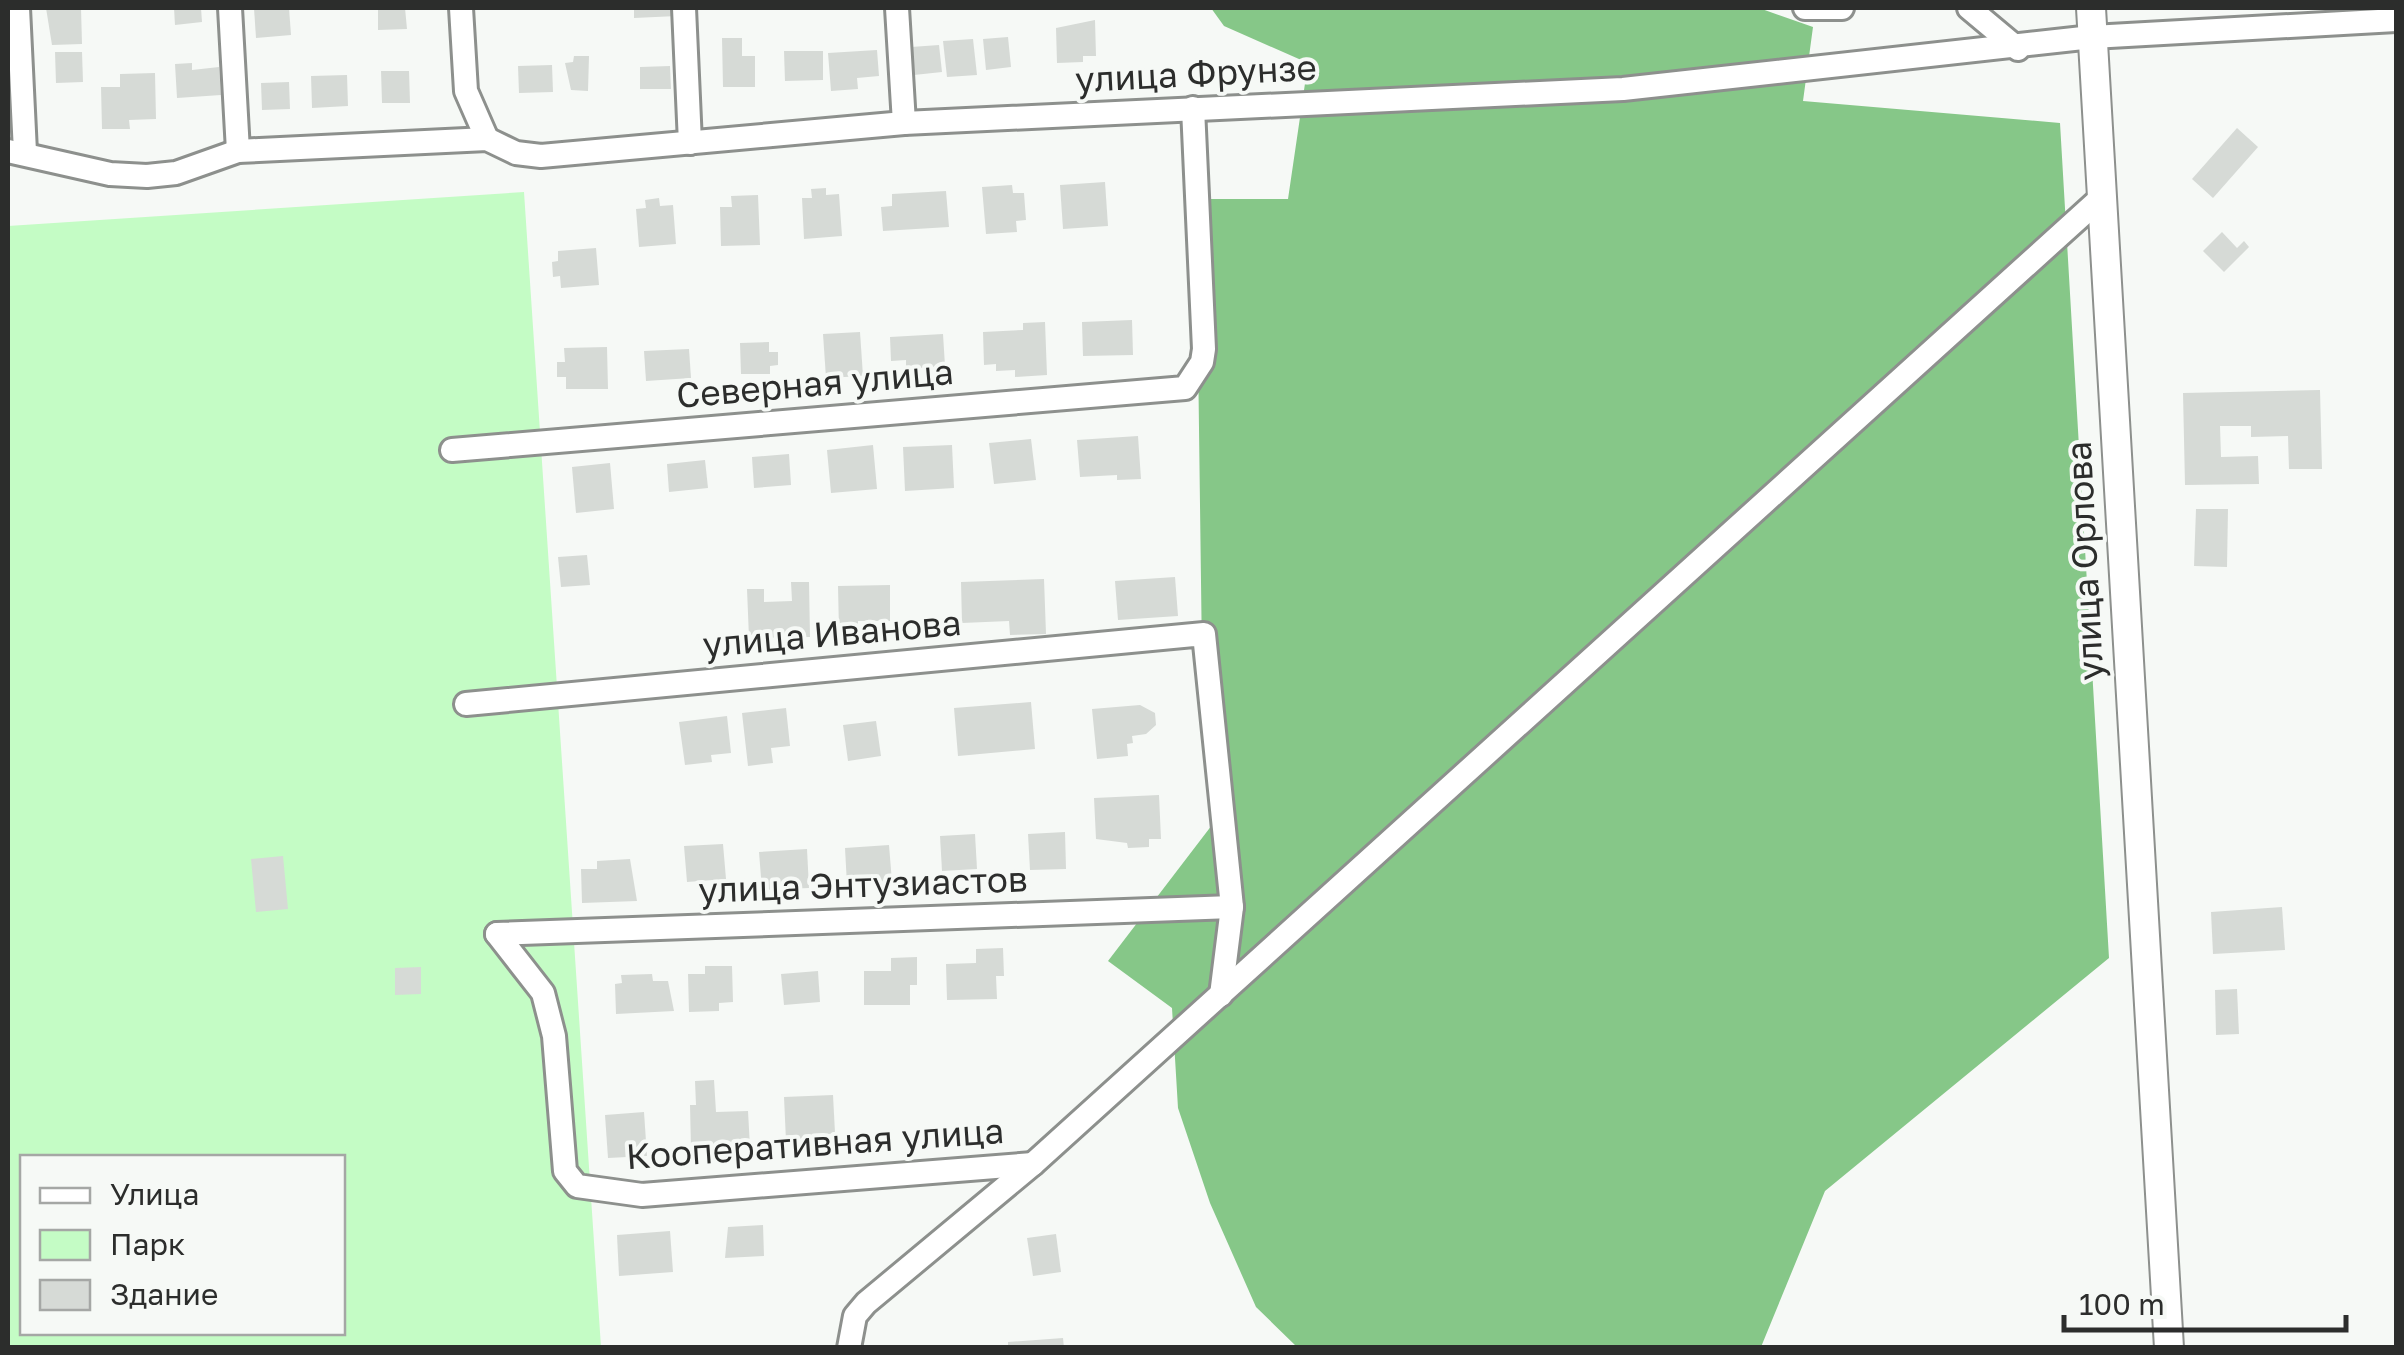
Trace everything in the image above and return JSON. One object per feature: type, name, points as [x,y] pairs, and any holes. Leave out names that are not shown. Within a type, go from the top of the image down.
[{"type":"street","points":[[16,151],[18,8]]},
{"type":"street","points":[[230,8],[238,151]]},
{"type":"street","points":[[461,8],[466,91],[487,139]]},
{"type":"street","points":[[684,8],[690,143]]},
{"type":"street","points":[[897,8],[904,123]]},
{"type":"street","points":[[1805,8],[1842,8]]},
{"type":"street","points":[[1970,8],[2018,49]]},
{"type":"street","name":"улица Орлова","points":[[2090,8],[2169,1348]]},
{"type":"street","name":"улица Фрунзе","points":[[16,151],[110,174],[147,176],[176,173],[238,151],[487,139],[516,154],[541,156],[904,123],[1623,89],[2321,15],[2396,20]]},
{"type":"street","name":"Северная улица","points":[[452,450],[1185,388],[1202,362],[1204,349],[1193,108]]},
{"type":"street","points":[[849,1348],[855,1316],[866,1303],[1033,1164],[2102,197]]},
{"type":"street","name":"улица Иванова","points":[[466,704],[1204,634],[1232,907]]},
{"type":"street","points":[[1220,994],[1232,907]]},
{"type":"street","name":"улица Энтузиастов","points":[[497,934],[1232,907]]},
{"type":"street","name":"Кооперативная улица","points":[[497,934],[542,994],[554,1036],[565,1171],[577,1186],[642,1194],[1033,1164]]},
{"type":"green space","points":[[1211,8],[1759,8],[1813,27],[1803,101],[2060,123],[2109,958],[1825,1191],[1761,1347],[1297,1347],[1256,1307],[1210,1203],[1178,1108],[1172,1008],[1108,961],[1212,825],[1203,734],[1196,199],[1288,199],[1308,63],[1224,26]]},
{"type":"green space","points":[[524,192],[601,1347],[8,1348],[8,226]]},
{"type":"building","points":[[46,8],[81,8],[82,44],[52,45]]},
{"type":"building","points":[[174,8],[201,8],[202,22],[175,25]]},
{"type":"building","points":[[254,8],[289,8],[291,35],[256,38]]},
{"type":"building","points":[[378,8],[405,8],[407,29],[378,30]]},
{"type":"building","points":[[634,8],[676,8],[677,16],[634,18]]},
{"type":"building","points":[[1095,20],[1096,56],[1083,56],[1083,62],[1057,63],[1056,28]]},
{"type":"building","points":[[1008,37],[1011,67],[986,70],[983,39]]},
{"type":"building","points":[[722,38],[742,38],[742,56],[755,56],[755,87],[723,87]]},
{"type":"building","points":[[973,39],[977,75],[947,77],[943,41]]},
{"type":"building","points":[[939,45],[942,72],[914,75],[911,47]]},
{"type":"building","points":[[877,50],[879,76],[857,78],[858,89],[831,91],[828,53]]},
{"type":"building","points":[[784,51],[823,51],[823,80],[785,81]]},
{"type":"building","points":[[55,52],[82,52],[83,82],[56,83]]},
{"type":"building","points":[[574,56],[589,56],[588,91],[571,90],[565,63],[573,62]]},
{"type":"building","points":[[192,63],[192,70],[219,67],[221,95],[177,98],[175,64]]},
{"type":"building","points":[[552,65],[553,92],[519,93],[518,66]]},
{"type":"building","points":[[670,66],[671,89],[640,89],[640,67]]},
{"type":"building","points":[[381,71],[409,71],[410,103],[382,103]]},
{"type":"building","points":[[155,73],[156,119],[129,120],[130,129],[102,129],[101,87],[120,87],[120,74]]},
{"type":"building","points":[[347,75],[348,106],[312,108],[311,76]]},
{"type":"building","points":[[289,82],[290,109],[262,110],[261,83]]},
{"type":"building","points":[[2237,128],[2258,147],[2213,198],[2192,179]]},
{"type":"building","points":[[1105,182],[1108,226],[1063,229],[1060,185]]},
{"type":"building","points":[[1012,185],[1013,193],[1024,193],[1026,220],[1016,221],[1017,232],[986,234],[982,187]]},
{"type":"building","points":[[826,188],[826,195],[839,194],[842,236],[804,239],[802,198],[812,198],[811,189]]},
{"type":"building","points":[[946,191],[949,227],[883,231],[881,207],[892,206],[892,194]]},
{"type":"building","points":[[758,195],[760,245],[721,246],[720,207],[732,207],[731,196]]},
{"type":"building","points":[[659,198],[660,206],[673,205],[676,244],[639,247],[636,209],[646,208],[645,200]]},
{"type":"building","points":[[2222,232],[2237,248],[2244,241],[2249,247],[2224,272],[2203,251]]},
{"type":"building","points":[[596,248],[599,285],[561,288],[560,276],[553,277],[552,262],[558,261],[558,251]]},
{"type":"building","points":[[1132,320],[1133,355],[1083,356],[1082,322]]},
{"type":"building","points":[[1045,322],[1047,375],[1015,377],[1015,370],[996,371],[996,364],[984,365],[983,332],[1023,330],[1023,323]]},
{"type":"building","points":[[860,332],[863,376],[826,378],[823,334]]},
{"type":"building","points":[[943,334],[945,366],[906,369],[906,360],[891,361],[890,337]]},
{"type":"building","points":[[769,342],[769,352],[778,352],[778,365],[770,366],[770,374],[741,374],[740,343]]},
{"type":"building","points":[[607,347],[608,389],[566,389],[566,377],[557,377],[557,362],[565,362],[564,348]]},
{"type":"building","points":[[689,349],[691,378],[646,381],[644,351]]},
{"type":"building","points":[[2320,390],[2322,469],[2289,469],[2288,436],[2251,437],[2251,426],[2220,426],[2221,457],[2258,456],[2259,484],[2185,485],[2183,393]]},
{"type":"building","points":[[1138,436],[1141,479],[1117,480],[1117,475],[1080,477],[1077,440]]},
{"type":"building","points":[[1031,439],[1036,480],[994,484],[989,443]]},
{"type":"building","points":[[873,445],[877,489],[831,493],[827,450]]},
{"type":"building","points":[[952,445],[954,488],[905,491],[903,447]]},
{"type":"building","points":[[789,454],[791,485],[754,488],[752,457]]},
{"type":"building","points":[[705,460],[708,488],[669,492],[667,464]]},
{"type":"building","points":[[610,463],[614,509],[576,513],[572,467]]},
{"type":"building","points":[[2196,509],[2228,509],[2227,567],[2194,566]]},
{"type":"building","points":[[587,555],[590,585],[561,587],[558,557]]},
{"type":"building","points":[[1175,577],[1178,616],[1118,620],[1115,581]]},
{"type":"building","points":[[1044,579],[1046,634],[1010,635],[1009,621],[962,623],[961,582]]},
{"type":"building","points":[[791,582],[809,582],[810,637],[749,638],[747,589],[764,589],[764,602],[792,601]]},
{"type":"building","points":[[890,585],[890,621],[858,621],[858,631],[839,631],[838,586]]},
{"type":"building","points":[[1031,702],[1035,749],[958,756],[954,708]]},
{"type":"building","points":[[1140,705],[1155,713],[1156,725],[1146,734],[1132,736],[1133,743],[1127,744],[1128,756],[1097,759],[1092,709]]},
{"type":"building","points":[[786,708],[790,746],[771,748],[773,763],[748,766],[742,713]]},
{"type":"building","points":[[727,716],[731,753],[711,755],[712,762],[685,765],[679,722]]},
{"type":"building","points":[[876,721],[881,756],[848,761],[843,725]]},
{"type":"building","points":[[1159,795],[1161,839],[1149,839],[1149,847],[1128,848],[1127,843],[1096,839],[1094,798]]},
{"type":"building","points":[[1065,832],[1066,869],[1030,870],[1028,834]]},
{"type":"building","points":[[975,834],[977,869],[942,871],[940,836]]},
{"type":"building","points":[[723,844],[726,879],[687,882],[684,846]]},
{"type":"building","points":[[889,845],[892,882],[847,885],[845,848]]},
{"type":"building","points":[[807,849],[809,888],[762,890],[759,852]]},
{"type":"building","points":[[283,856],[288,909],[256,912],[251,859]]},
{"type":"building","points":[[630,859],[637,901],[582,903],[581,869],[597,869],[597,861]]},
{"type":"building","points":[[2282,907],[2285,950],[2213,954],[2211,912]]},
{"type":"building","points":[[1003,948],[1004,976],[996,976],[997,999],[947,1000],[946,964],[976,963],[976,949]]},
{"type":"building","points":[[917,957],[917,985],[910,985],[910,1005],[864,1005],[864,971],[891,971],[891,958]]},
{"type":"building","points":[[705,966],[732,966],[733,1002],[719,1003],[719,1011],[689,1012],[688,974],[705,974]]},
{"type":"building","points":[[421,967],[421,994],[395,995],[395,968]]},
{"type":"building","points":[[818,971],[820,1002],[784,1005],[781,974]]},
{"type":"building","points":[[652,974],[653,981],[668,981],[674,1011],[616,1014],[615,984],[622,983],[621,975]]},
{"type":"building","points":[[2237,989],[2239,1034],[2216,1035],[2215,990]]},
{"type":"building","points":[[714,1080],[716,1112],[748,1111],[750,1147],[691,1149],[690,1105],[696,1105],[695,1081]]},
{"type":"building","points":[[833,1095],[835,1133],[786,1141],[784,1097]]},
{"type":"building","points":[[644,1112],[647,1156],[608,1158],[605,1115]]},
{"type":"building","points":[[763,1225],[764,1256],[725,1258],[728,1227]]},
{"type":"building","points":[[670,1231],[673,1272],[619,1276],[617,1235]]},
{"type":"building","points":[[1056,1234],[1061,1272],[1033,1276],[1027,1238]]},
{"type":"building","points":[[1063,1338],[1064,1348],[1008,1348],[1008,1342]]}]
